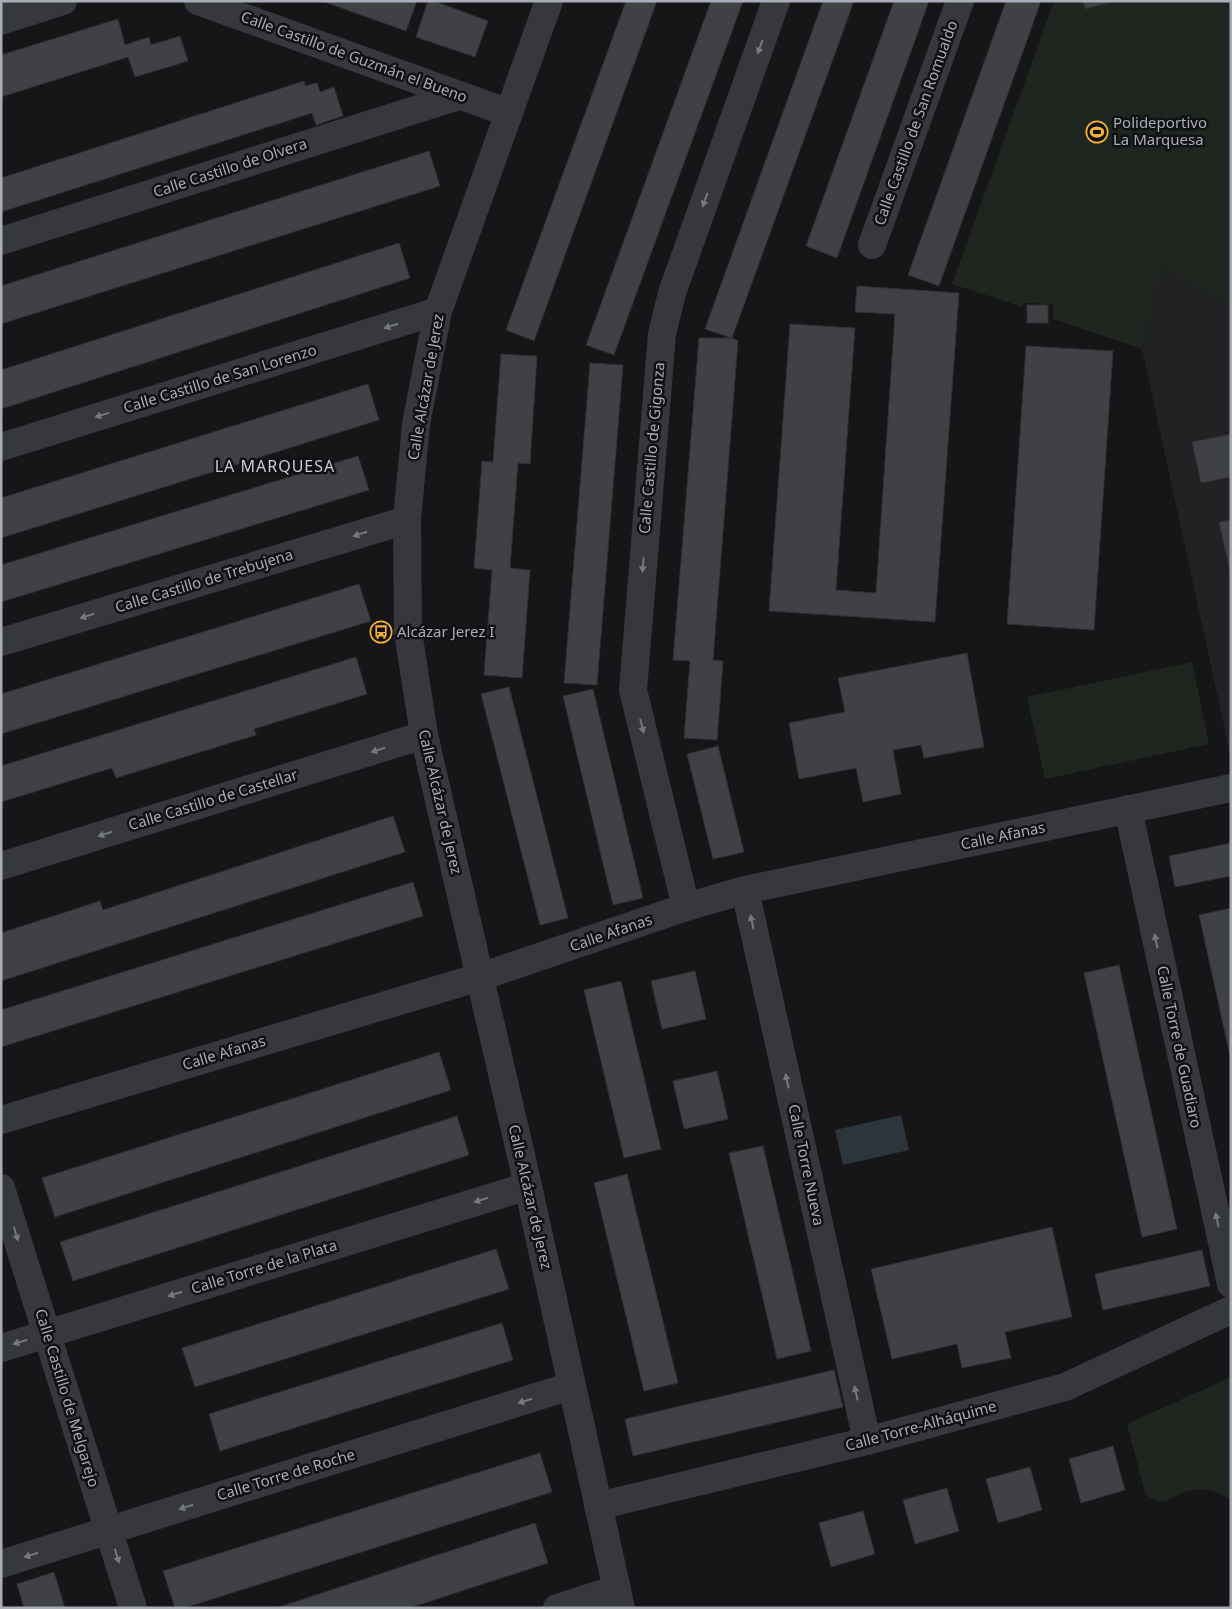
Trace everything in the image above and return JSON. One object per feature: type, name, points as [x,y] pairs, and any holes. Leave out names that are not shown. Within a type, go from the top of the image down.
[{"type":"street","points":[[1,21],[62,1]]},
{"type":"street","name":"Calle Castillo de Guzmán el Bueno","points":[[198,1],[509,113]]},
{"type":"street","name":"Calle Alcázar de Jerez","points":[[549,1],[438,311],[416,424],[407,520],[408,632],[424,735],[528,1186],[619,1598]]},
{"type":"street","name":"Calle Castillo de Gigonza","points":[[686,907],[633,690],[662,334],[672,293],[776,1]]},
{"type":"street","name":"Calle Castillo de San Romualdo","points":[[872,245],[960,1]]},
{"type":"street","name":"Calle Castillo de Olvera","points":[[1,241],[459,96]]},
{"type":"street","name":"Calle Castillo de San Lorenzo","points":[[1,447],[438,311]]},
{"type":"street","name":"Calle Castillo de Trebujena","points":[[1,642],[407,520]]},
{"type":"street","name":"Calle Castillo de Castellar","points":[[1,866],[424,735]]},
{"type":"street","name":"Calle Afanas","points":[[1,1120],[480,977],[686,907],[745,890],[1231,788]]},
{"type":"street","name":"Calle Torre de Guadiaro","points":[[1128,809],[1231,1284]]},
{"type":"street","name":"Calle Torre Nueva","points":[[745,890],[867,1441]]},
{"type":"street","name":"Calle Torre de la Plata","points":[[1,1348],[528,1186]]},
{"type":"street","name":"Calle Castillo de Melgarejo","points":[[1,1188],[133,1608]]},
{"type":"street","name":"Calle Torre-Alháquime","points":[[598,1506],[867,1441],[1065,1387],[1231,1310]]},
{"type":"street","name":"Calle Torre de Roche","points":[[1,1564],[571,1386]]},
{"type":"street","points":[[557,1608],[619,1598]]},
{"type":"shaded area","name":"Polideportivo La Marquesa","points":[[1054,1],[1231,1],[1231,305],[1162,267],[1142,349],[1053,319],[1053,304],[1022,303],[1022,307],[952,284]]},
{"type":"shaded area","points":[[1162,266],[1231,304],[1230,753],[1142,349]]},
{"type":"shaded area","points":[[1192,662],[1209,744],[1045,779],[1027,697]]},
{"type":"shaded area","points":[[901,1115],[909,1150],[843,1165],[835,1130]]},
{"type":"shaded area","points":[[1231,1377],[1231,1500],[1217,1493],[1203,1490],[1188,1491],[1164,1502],[1152,1499],[1145,1493],[1127,1424]]},
{"type":"building","points":[[1,1],[11,1],[12,4],[1,7]]},
{"type":"building","points":[[322,1],[417,1],[406,31]]},
{"type":"building","points":[[428,1],[434,1],[488,21],[475,57],[416,37]]},
{"type":"building","points":[[626,1],[657,1],[534,341],[506,330]]},
{"type":"building","points":[[711,1],[743,1],[614,355],[586,345]]},
{"type":"building","points":[[823,1],[854,1],[732,338],[705,329]]},
{"type":"building","points":[[894,1],[929,1],[837,258],[806,246]]},
{"type":"building","points":[[1006,1],[1041,1],[939,286],[908,275]]},
{"type":"building","points":[[1083,1],[1114,1],[1085,9]]},
{"type":"building","points":[[118,19],[125,45],[149,37],[151,45],[180,36],[188,61],[135,77],[128,57],[1,97],[1,55]]},
{"type":"building","points":[[304,81],[305,86],[317,83],[320,92],[334,87],[343,116],[316,125],[312,113],[1,212],[1,178]]},
{"type":"building","points":[[429,151],[440,186],[1,324],[1,286]]},
{"type":"building","points":[[399,243],[410,278],[1,409],[1,370]]},
{"type":"building","points":[[857,286],[959,293],[935,622],[769,611],[790,324],[855,328],[836,590],[876,593],[895,314],[855,312]]},
{"type":"building","points":[[1027,305],[1048,305],[1048,323],[1027,323]]},
{"type":"building","points":[[699,338],[732,338],[738,341],[713,660],[723,661],[717,740],[684,738],[690,661],[673,660]]},
{"type":"building","points":[[1026,346],[1113,351],[1094,630],[1007,624]]},
{"type":"building","points":[[501,354],[537,356],[530,464],[518,463],[510,568],[530,570],[522,678],[484,675],[492,570],[474,568],[482,461],[493,462]]},
{"type":"building","points":[[590,363],[623,365],[597,685],[564,683]]},
{"type":"building","points":[[368,384],[379,420],[1,538],[1,498]]},
{"type":"building","points":[[1231,434],[1231,477],[1201,483],[1192,442]]},
{"type":"building","points":[[358,456],[369,490],[1,602],[1,565]]},
{"type":"building","points":[[1231,520],[1231,576],[1219,522]]},
{"type":"building","points":[[359,584],[371,621],[1,734],[1,694]]},
{"type":"building","points":[[967,653],[984,747],[924,758],[921,745],[893,750],[901,794],[863,802],[856,768],[799,779],[789,723],[845,712],[838,678]]},
{"type":"building","points":[[356,657],[367,694],[254,729],[256,735],[116,778],[112,768],[1,802],[1,766]]},
{"type":"building","points":[[509,687],[568,918],[540,925],[481,694]]},
{"type":"building","points":[[593,689],[643,898],[613,905],[563,696]]},
{"type":"building","points":[[718,746],[744,852],[713,859],[687,754]]},
{"type":"building","points":[[393,816],[405,852],[1,981],[1,933],[100,901],[103,910]]},
{"type":"building","points":[[1231,843],[1231,876],[1175,887],[1169,856]]},
{"type":"building","points":[[413,882],[423,916],[1,1047],[1,1010]]},
{"type":"building","points":[[1231,908],[1231,1060],[1199,915]]},
{"type":"building","points":[[1119,965],[1177,1229],[1142,1237],[1084,973]]},
{"type":"building","points":[[695,971],[706,1019],[662,1029],[651,981]]},
{"type":"building","points":[[621,981],[661,1149],[624,1158],[584,990]]},
{"type":"building","points":[[439,1052],[451,1090],[55,1217],[42,1178]]},
{"type":"building","points":[[717,1071],[728,1119],[684,1129],[673,1081]]},
{"type":"building","points":[[457,1116],[469,1155],[73,1281],[60,1242]]},
{"type":"building","points":[[763,1146],[811,1351],[777,1359],[729,1153]]},
{"type":"building","points":[[627,1174],[678,1383],[644,1391],[594,1183]]},
{"type":"building","points":[[1052,1227],[1072,1317],[1005,1332],[1011,1358],[962,1368],[957,1344],[892,1359],[871,1269]]},
{"type":"building","points":[[496,1249],[509,1289],[195,1387],[182,1348]]},
{"type":"building","points":[[1202,1250],[1210,1286],[1103,1310],[1095,1274]]},
{"type":"building","points":[[502,1323],[513,1360],[220,1451],[209,1414]]},
{"type":"building","points":[[834,1370],[843,1407],[633,1456],[625,1419]]},
{"type":"building","points":[[1113,1446],[1125,1490],[1081,1503],[1069,1459]]},
{"type":"building","points":[[540,1453],[552,1492],[184,1608],[175,1608],[163,1571]]},
{"type":"building","points":[[1030,1467],[1042,1510],[998,1523],[986,1479]]},
{"type":"building","points":[[947,1488],[959,1531],[915,1544],[903,1500]]},
{"type":"building","points":[[863,1511],[875,1554],[831,1567],[819,1523]]},
{"type":"building","points":[[535,1523],[548,1563],[409,1608],[276,1608]]},
{"type":"building","points":[[54,1572],[65,1608],[24,1608],[17,1584]]},
{"type":"place","name":"Polideportivo La Marquesa","points":[[1097,132]]},
{"type":"place","name":"Alcázar Jerez I","points":[[381,632]]},
{"type":"district","name":"LA MARQUESA","points":[[275,466]]}]
